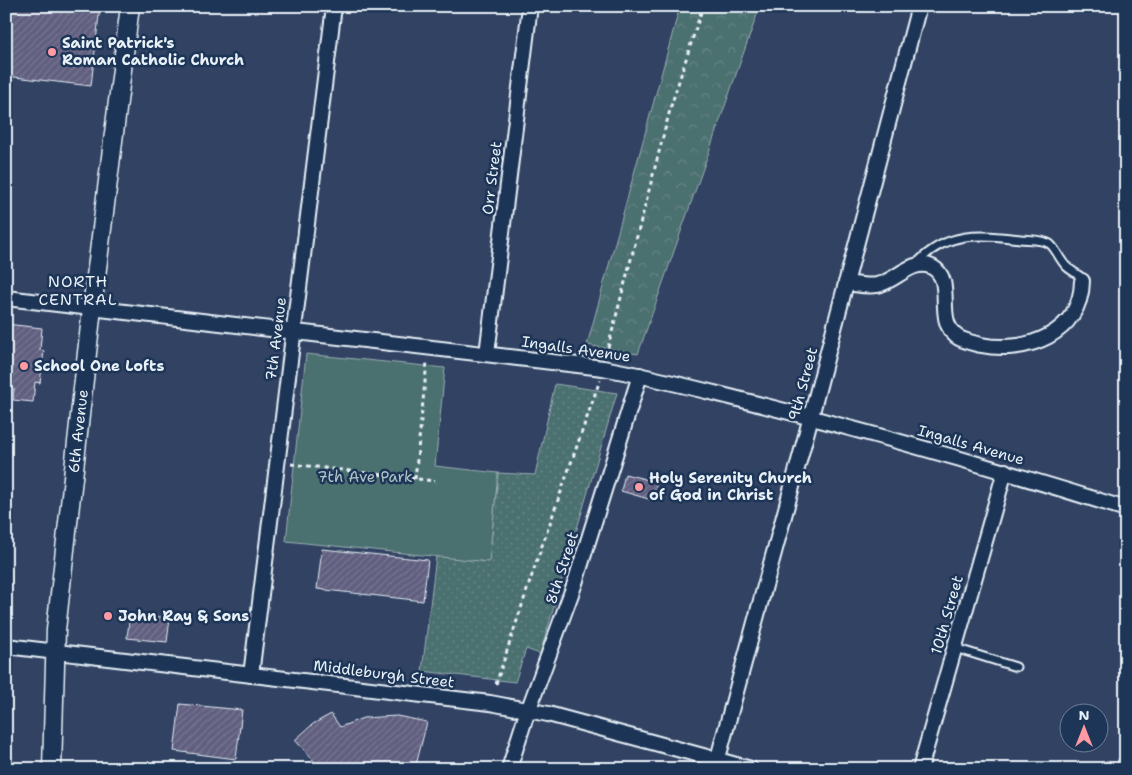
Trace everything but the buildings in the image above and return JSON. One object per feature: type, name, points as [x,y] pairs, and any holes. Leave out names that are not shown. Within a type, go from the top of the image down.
[{"type":"street","name":"6th Avenue","points":[[52,769],[55,652],[92,308],[130,6]]},
{"type":"street","name":"7th Avenue","points":[[250,675],[334,6]]},
{"type":"street","name":"Orr Street","points":[[487,354],[530,6]]},
{"type":"street","name":"9th Street","points":[[717,764],[919,6]]},
{"type":"street","points":[[846,283],[875,286],[915,266],[924,264],[939,273],[945,293],[944,316],[956,336],[969,343],[990,347],[1021,346],[1040,341],[1055,332],[1068,319],[1077,304],[1082,281]]},
{"type":"street","name":"Ingalls Avenue","points":[[6,298],[603,368],[640,375],[811,417],[1005,471],[1126,508]]},
{"type":"street","name":"8th Street","points":[[509,769],[528,710],[575,583],[640,375]]},
{"type":"street","name":"10th Street","points":[[920,769],[1005,471]]},
{"type":"street","name":"Middleburgh Street","points":[[6,646],[490,703],[548,714],[717,764],[751,769]]},
{"type":"street","points":[[1124,769],[1126,762]]},
{"type":"lane","points":[[915,266],[928,252],[952,239],[967,235],[991,235],[1042,242],[1050,245],[1066,266],[1081,277],[1082,281]]},
{"type":"lane","points":[[955,648],[1016,667]]},
{"type":"path","points":[[496,684],[539,554],[597,391],[672,106],[703,6]]},
{"type":"path","points":[[415,478],[429,347]]},
{"type":"path","points":[[277,462],[435,481]]},
{"type":"green space","points":[[680,6],[760,6],[638,354],[587,345]]},
{"type":"green space","name":"7th Ave Park","points":[[306,354],[445,368],[435,466],[498,473],[489,562],[286,541]]},
{"type":"green space","points":[[555,384],[617,393],[540,654],[526,649],[515,682],[422,671],[436,556],[489,562],[498,473],[535,475]]},
{"type":"place","name":"Saint Patrick's Roman Catholic Church","points":[[52,52]]},
{"type":"place","name":"School One Lofts","points":[[24,366]]},
{"type":"place","name":"Holy Serenity Church of God in Christ","points":[[639,487]]},
{"type":"place","name":"John Ray & Sons","points":[[108,616]]},
{"type":"district","name":"NORTH CENTRAL","points":[[78,290]]}]
